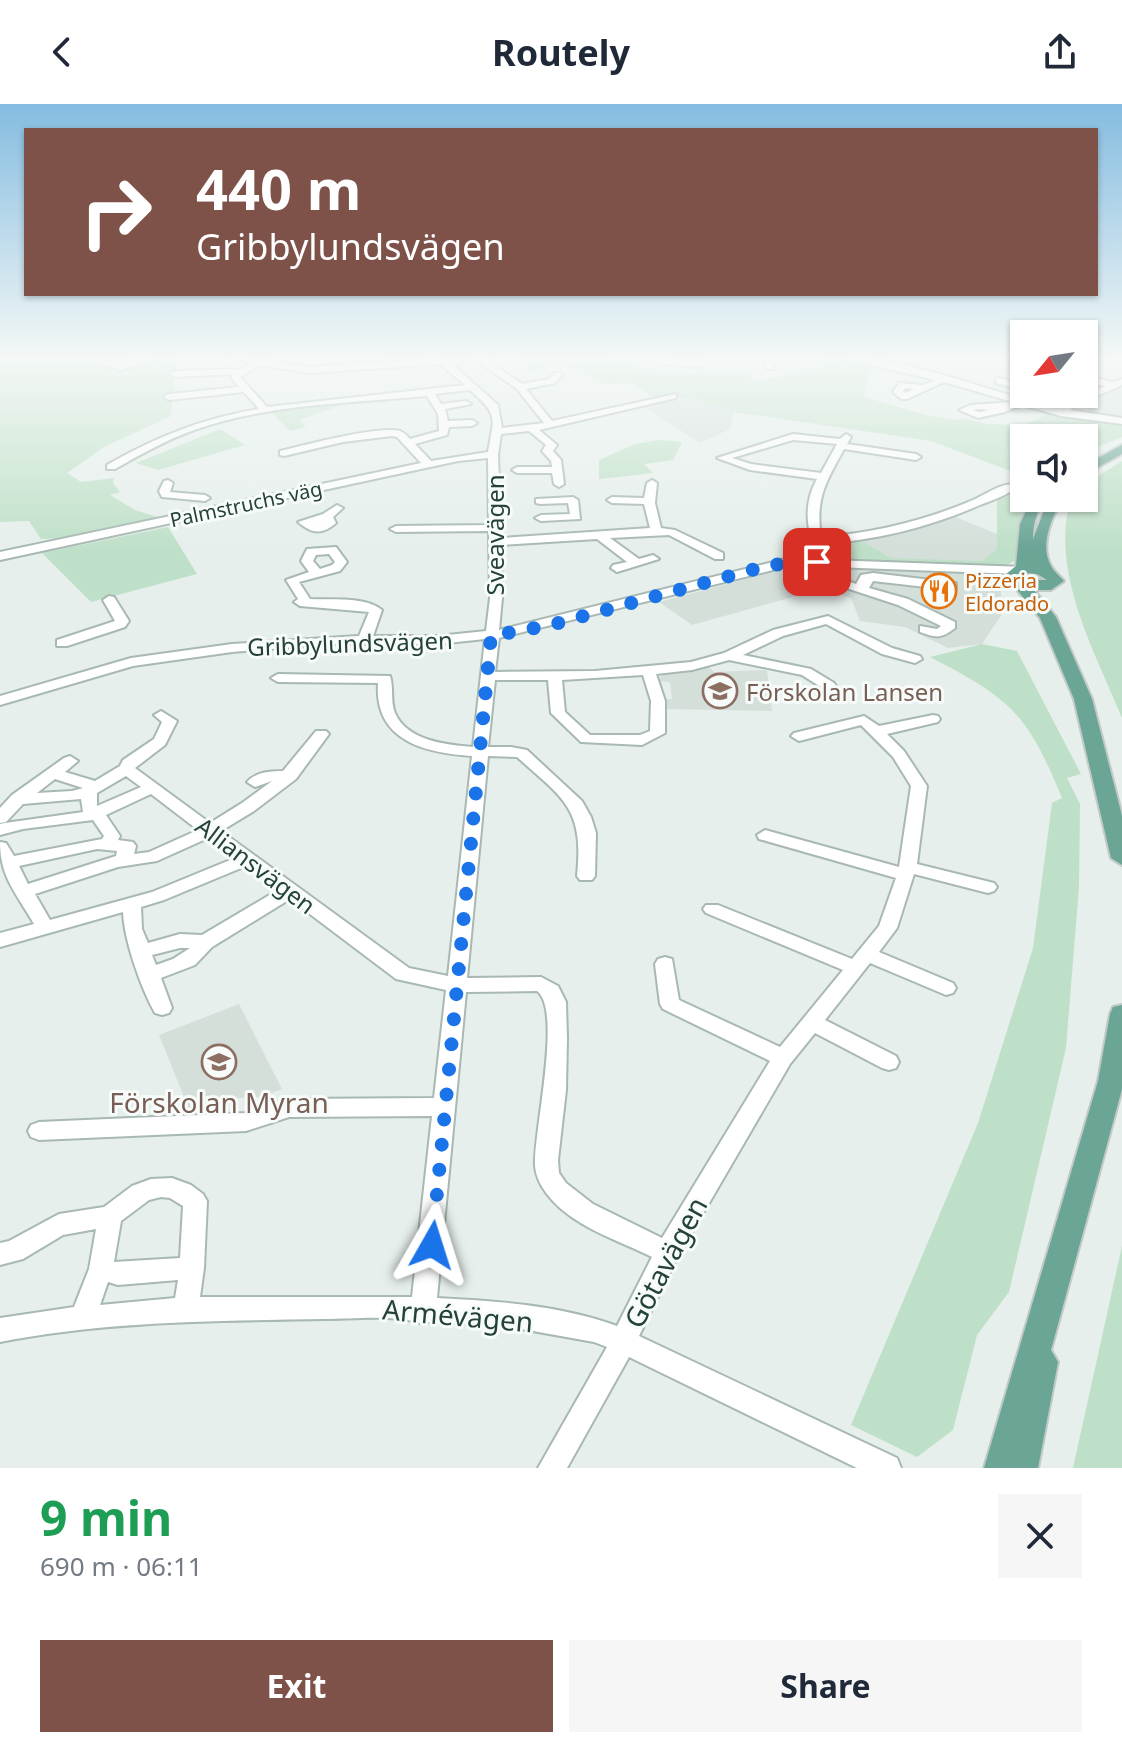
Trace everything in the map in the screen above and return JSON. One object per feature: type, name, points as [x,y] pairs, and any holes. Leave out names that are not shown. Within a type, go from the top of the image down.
[{"type":"main road","points":[[1098,451],[1122,440]]},
{"type":"main road","points":[[1098,463],[1122,449]]},
{"type":"main road","points":[[1030,512],[1022,540],[1020,576],[1048,617],[1083,699],[1122,858]]},
{"type":"main road","points":[[1048,617],[1040,531],[1049,512]]},
{"type":"main road","points":[[1020,576],[1046,580]]},
{"type":"main road","points":[[1001,1468],[1111,1081],[1122,1014]]},
{"type":"main road","points":[[1021,1468],[1059,1268]]},
{"type":"street","points":[[111,467],[147,444],[213,422]]},
{"type":"street","points":[[497,422],[498,431],[532,429],[564,422]]},
{"type":"street","points":[[547,422],[550,425]]},
{"type":"street","points":[[409,442],[444,433],[444,424],[472,423]]},
{"type":"street","points":[[532,429],[552,445],[547,451],[556,460],[559,484]]},
{"type":"street","name":"Sveavägen","points":[[423,1312],[490,676],[496,542],[493,455],[498,431]]},
{"type":"street","points":[[284,453],[375,434],[400,434],[429,465]]},
{"type":"street","points":[[825,477],[742,465],[719,457],[801,436],[916,457]]},
{"type":"street","points":[[843,442],[816,491],[812,515],[816,541],[832,579],[903,602],[950,625],[939,634],[925,629]]},
{"type":"street","name":"Palmstruchs väg","points":[[0,556],[429,465],[493,455]]},
{"type":"street","points":[[517,470],[558,470]]},
{"type":"street","points":[[168,483],[164,491],[166,495],[205,498]]},
{"type":"street","points":[[652,483],[649,501],[656,531]]},
{"type":"street","points":[[538,485],[542,540]]},
{"type":"street","points":[[816,541],[873,536],[926,524],[1010,487]]},
{"type":"street","points":[[540,501],[573,500],[576,517],[541,518]]},
{"type":"street","points":[[612,500],[649,501]]},
{"type":"street","points":[[331,515],[340,530],[327,533],[310,528],[305,520],[331,515]]},
{"type":"street","points":[[403,526],[494,528]]},
{"type":"street","points":[[496,542],[656,531],[671,532],[719,556]]},
{"type":"street","points":[[601,536],[635,562]]},
{"type":"street","points":[[937,568],[1008,567],[1018,560],[1022,540]]},
{"type":"street","points":[[617,568],[653,559]]},
{"type":"street","name":"Gribbylundsvägen","points":[[0,701],[155,658],[296,641],[491,636],[551,625],[770,565],[827,562],[1020,576]]},
{"type":"street","points":[[316,572],[292,580],[303,602],[365,606],[376,610],[364,641]]},
{"type":"street","points":[[856,588],[865,585],[865,578],[873,577],[952,586]]},
{"type":"street","points":[[62,643],[120,624],[122,621],[109,600]]},
{"type":"street","points":[[490,676],[648,672],[729,656],[778,633],[828,620],[887,651],[915,659]]},
{"type":"street","points":[[729,656],[806,672],[829,686]]},
{"type":"street","points":[[555,676],[558,713],[586,739],[642,740],[657,733],[660,721],[655,682],[648,672]]},
{"type":"street","points":[[278,678],[389,673],[383,709],[393,726],[437,746],[522,753],[576,803],[587,819],[591,843],[586,876]]},
{"type":"street","points":[[18,799],[91,788],[127,769],[129,763],[160,742],[170,721],[161,715]]},
{"type":"street","points":[[799,736],[864,720],[879,731],[933,719]]},
{"type":"street","name":"Götavägen","points":[[552,1468],[623,1341],[667,1252],[783,1058],[888,928],[906,871],[919,786],[879,731]]},
{"type":"street","points":[[24,891],[124,859],[156,856],[265,797],[290,776],[321,734]]},
{"type":"street","points":[[0,818],[18,799],[70,761]]},
{"type":"street","name":"Alliansvägen","points":[[127,769],[403,974],[458,985],[541,984],[551,991],[556,1002],[557,1091],[546,1161],[548,1177],[560,1192],[581,1208],[667,1252]]},
{"type":"street","points":[[54,774],[91,788]]},
{"type":"street","points":[[255,782],[269,776],[290,776]]},
{"type":"street","points":[[0,830],[11,826],[61,823],[97,813],[153,787]]},
{"type":"street","points":[[91,788],[89,808],[97,813],[112,836],[108,844]]},
{"type":"street","points":[[765,835],[906,871],[988,887]]},
{"type":"street","points":[[44,926],[16,881],[5,855],[108,844],[127,846],[124,859]]},
{"type":"street","points":[[87,869],[76,860],[88,846]]},
{"type":"street","points":[[0,940],[132,903],[202,880],[248,859]]},
{"type":"street","points":[[140,952],[180,941],[205,942],[291,891]]},
{"type":"street","points":[[132,903],[133,929],[162,1008]]},
{"type":"street","points":[[712,909],[946,988]]},
{"type":"street","points":[[148,975],[190,959],[201,951],[205,942]]},
{"type":"street","points":[[665,964],[670,1004],[783,1058]]},
{"type":"street","points":[[812,1022],[889,1062]]},
{"type":"street","points":[[39,1131],[246,1122],[289,1108],[445,1107]]},
{"type":"street","points":[[0,1254],[14,1251],[59,1225],[110,1216],[134,1194],[157,1186],[182,1190],[195,1201],[192,1268],[186,1309]]},
{"type":"street","points":[[82,1320],[101,1269],[110,1216]]},
{"type":"street","points":[[101,1269],[118,1274],[192,1268]]},
{"type":"street","name":"Armévägen","points":[[0,1330],[35,1323],[186,1309],[371,1307],[423,1312],[499,1313],[594,1330],[623,1341],[887,1468]]},
{"type":"street","points":[[981,1468],[1015,1415]]},
{"type":"shaded area","points":[[667,422],[732,422],[730,429],[700,443]]},
{"type":"shaded area","points":[[946,513],[997,534],[997,550],[991,558],[1001,592],[1002,614],[982,644],[948,648],[905,627],[860,621],[851,598],[822,589],[692,625],[659,602],[780,570],[815,567],[809,543],[867,533]]},
{"type":"shaded area","name":"Förskolan Lansen","points":[[708,666],[714,672],[767,670],[772,711],[663,709],[661,700],[672,699],[670,682],[660,681],[661,675]]},
{"type":"shaded area","name":"Förskolan Myran","points":[[239,1004],[282,1089],[261,1097],[220,1099],[212,1119],[193,1119],[159,1035]]},
{"type":"green space","points":[[0,422],[159,422],[104,447],[67,473],[81,482],[114,478],[113,483],[120,492],[110,495],[135,510],[163,519],[73,538],[41,539],[29,521],[0,522]]},
{"type":"green space","points":[[281,422],[301,422],[306,427],[290,431]]},
{"type":"green space","points":[[800,422],[977,422],[1010,425],[1010,471],[931,441]]},
{"type":"green space","points":[[1106,422],[1122,424],[1122,437],[1098,446],[1098,424],[1027,424]]},
{"type":"green space","points":[[220,429],[245,445],[158,470],[136,463]]},
{"type":"green space","points":[[659,440],[682,442],[673,460],[644,464],[653,473],[599,479],[599,460],[635,444]]},
{"type":"green space","points":[[1122,461],[1122,718],[1078,611],[1066,554],[1068,512],[1098,512],[1098,476]]},
{"type":"green space","points":[[1010,490],[1010,512],[1024,512],[1014,561],[1005,566],[843,560],[832,557],[828,551],[835,543],[862,541],[891,558],[982,561],[997,549],[997,498]]},
{"type":"green space","points":[[168,527],[197,574],[91,602],[42,553]]},
{"type":"green space","points":[[982,644],[1017,651],[1081,774],[1067,778],[1080,804],[1079,887],[1066,1048],[1009,1292],[977,1335],[953,1430],[917,1457],[851,1425],[978,1123],[1033,948],[1052,803],[1062,798],[1038,746],[1013,711],[980,685],[930,657]]},
{"type":"green space","points":[[1122,1246],[1122,1468],[1073,1468]]},
{"type":"place","name":"Pizzeria Eldorado","points":[[939,591]]},
{"type":"place","name":"Förskolan Lansen","points":[[720,691]]},
{"type":"place","name":"Förskolan Myran","points":[[219,1062]]},
{"type":"route","points":[[432,1245],[493,646],[491,636],[551,625],[770,565],[817,562]]}]
